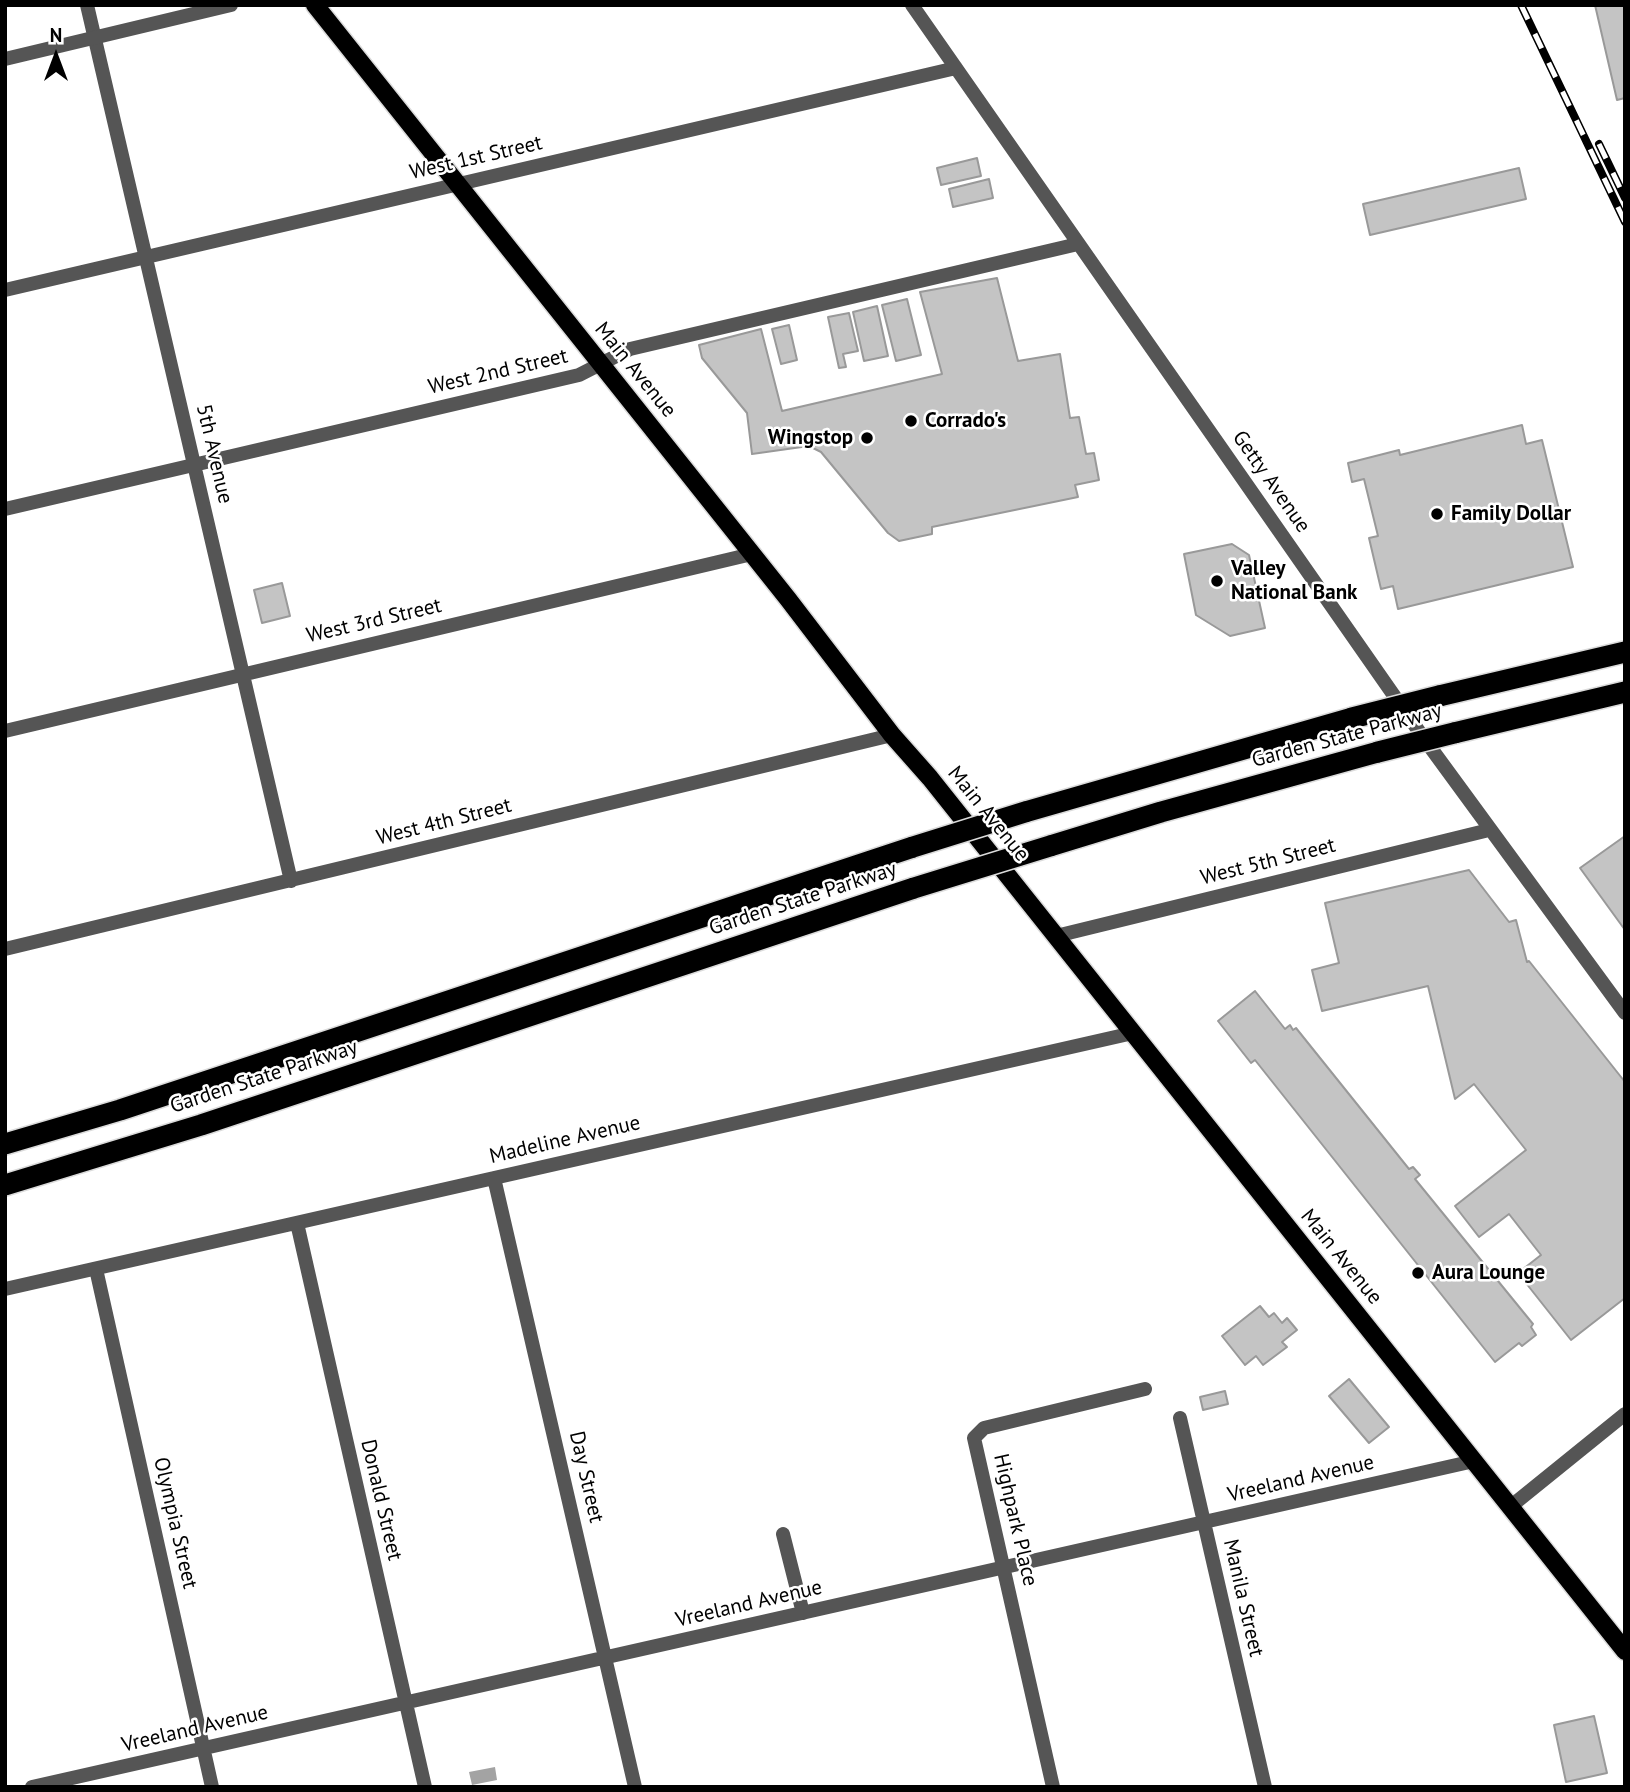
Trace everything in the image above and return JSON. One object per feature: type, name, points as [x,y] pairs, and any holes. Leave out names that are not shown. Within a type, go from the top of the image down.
[{"type":"highway","name":"Garden State Parkway","points":[[5,1144],[133,1106],[1025,812],[1352,718],[1625,652]]},
{"type":"highway","name":"Garden State Parkway","points":[[5,1185],[201,1125],[914,888],[1161,812],[1378,752],[1625,692]]},
{"type":"main road","name":"Main Avenue","points":[[315,5],[752,554],[892,735],[930,778],[1625,1651]]},
{"type":"street","name":"5th Avenue","points":[[87,5],[291,881]]},
{"type":"street","points":[[5,59],[231,5]]},
{"type":"street","name":"Getty Avenue","points":[[912,5],[1489,830],[1625,1013]]},
{"type":"street","name":"West 1st Street","points":[[5,290],[956,68]]},
{"type":"street","name":"West 2nd Street","points":[[5,509],[579,375],[630,349],[1078,244]]},
{"type":"street","name":"West 3rd Street","points":[[5,731],[752,554]]},
{"type":"street","name":"West 4th Street","points":[[5,949],[892,735]]},
{"type":"street","name":"West 5th Street","points":[[1056,936],[1489,830]]},
{"type":"street","name":"Madeline Avenue","points":[[5,1289],[1133,1033]]},
{"type":"street","name":"Day Street","points":[[494,1178],[635,1787]]},
{"type":"street","name":"Donald Street","points":[[297,1223],[425,1787]]},
{"type":"street","name":"Olympia Street","points":[[96,1269],[212,1787]]},
{"type":"street","name":"Highpark Place","points":[[1053,1787],[974,1438],[984,1428],[1145,1389]]},
{"type":"street","points":[[1510,1507],[1625,1414]]},
{"type":"street","name":"Manila Street","points":[[1180,1418],[1265,1787]]},
{"type":"street","name":"Vreeland Avenue","points":[[32,1787],[1474,1461]]},
{"type":"street","points":[[783,1534],[803,1613]]},
{"type":"shaded area","points":[[495,1767],[497,1780],[472,1785],[469,1772]]},
{"type":"building","points":[[1595,5],[1625,5],[1625,98],[1617,100]]},
{"type":"building","points":[[977,158],[981,176],[941,185],[937,168]]},
{"type":"building","points":[[1519,168],[1526,199],[1370,235],[1363,204]]},
{"type":"building","points":[[989,179],[993,198],[953,207],[949,189]]},
{"type":"building","points":[[997,278],[1018,361],[1060,354],[1070,418],[1079,417],[1086,454],[1094,453],[1099,480],[1075,485],[1078,497],[932,527],[932,534],[899,541],[888,533],[821,452],[809,446],[752,454],[747,413],[702,358],[699,345],[761,329],[782,411],[942,374],[920,292]]},
{"type":"building","points":[[907,299],[921,355],[896,361],[882,305]]},
{"type":"building","points":[[877,306],[888,356],[864,361],[853,312]]},
{"type":"building","points":[[849,313],[858,351],[843,354],[846,367],[839,368],[828,317]]},
{"type":"building","points":[[789,325],[797,360],[781,364],[772,329]]},
{"type":"building","points":[[1522,425],[1526,444],[1542,440],[1573,567],[1398,609],[1393,586],[1381,589],[1369,538],[1378,536],[1364,479],[1352,482],[1348,463],[1399,450],[1400,455]]},
{"type":"building","points":[[1232,544],[1249,555],[1265,628],[1230,636],[1196,615],[1184,554]]},
{"type":"building","points":[[282,583],[290,616],[262,623],[254,590]]},
{"type":"building","points":[[1625,836],[1625,930],[1580,868]]},
{"type":"building","points":[[1469,870],[1509,922],[1516,920],[1527,962],[1529,961],[1625,1082],[1625,1298],[1571,1340],[1518,1273],[1541,1255],[1509,1214],[1479,1237],[1455,1206],[1526,1150],[1474,1084],[1455,1099],[1428,986],[1322,1011],[1312,970],[1339,963],[1325,903]]},
{"type":"building","points":[[1255,991],[1285,1029],[1290,1025],[1293,1030],[1296,1028],[1409,1169],[1413,1167],[1420,1175],[1415,1179],[1533,1324],[1531,1327],[1536,1335],[1522,1346],[1519,1343],[1495,1362],[1255,1060],[1251,1063],[1218,1021]]},
{"type":"building","points":[[1260,1306],[1269,1317],[1274,1313],[1282,1323],[1287,1318],[1297,1330],[1282,1342],[1287,1347],[1263,1365],[1256,1356],[1245,1365],[1222,1336]]},
{"type":"building","points":[[1349,1379],[1389,1427],[1369,1443],[1329,1396]]},
{"type":"building","points":[[1225,1391],[1228,1404],[1203,1410],[1200,1397]]},
{"type":"building","points":[[1594,1716],[1607,1773],[1566,1782],[1554,1725]]},
{"type":"railway","points":[[1521,5],[1625,222]]},
{"type":"railway","points":[[1599,144],[1625,198]]},
{"type":"place","name":"Corrado's","points":[[911,421]]},
{"type":"place","name":"Wingstop","points":[[867,438]]},
{"type":"place","name":"Family Dollar","points":[[1437,514]]},
{"type":"place","name":"Valley National Bank","points":[[1217,581]]},
{"type":"place","name":"Aura Lounge","points":[[1418,1273]]}]
